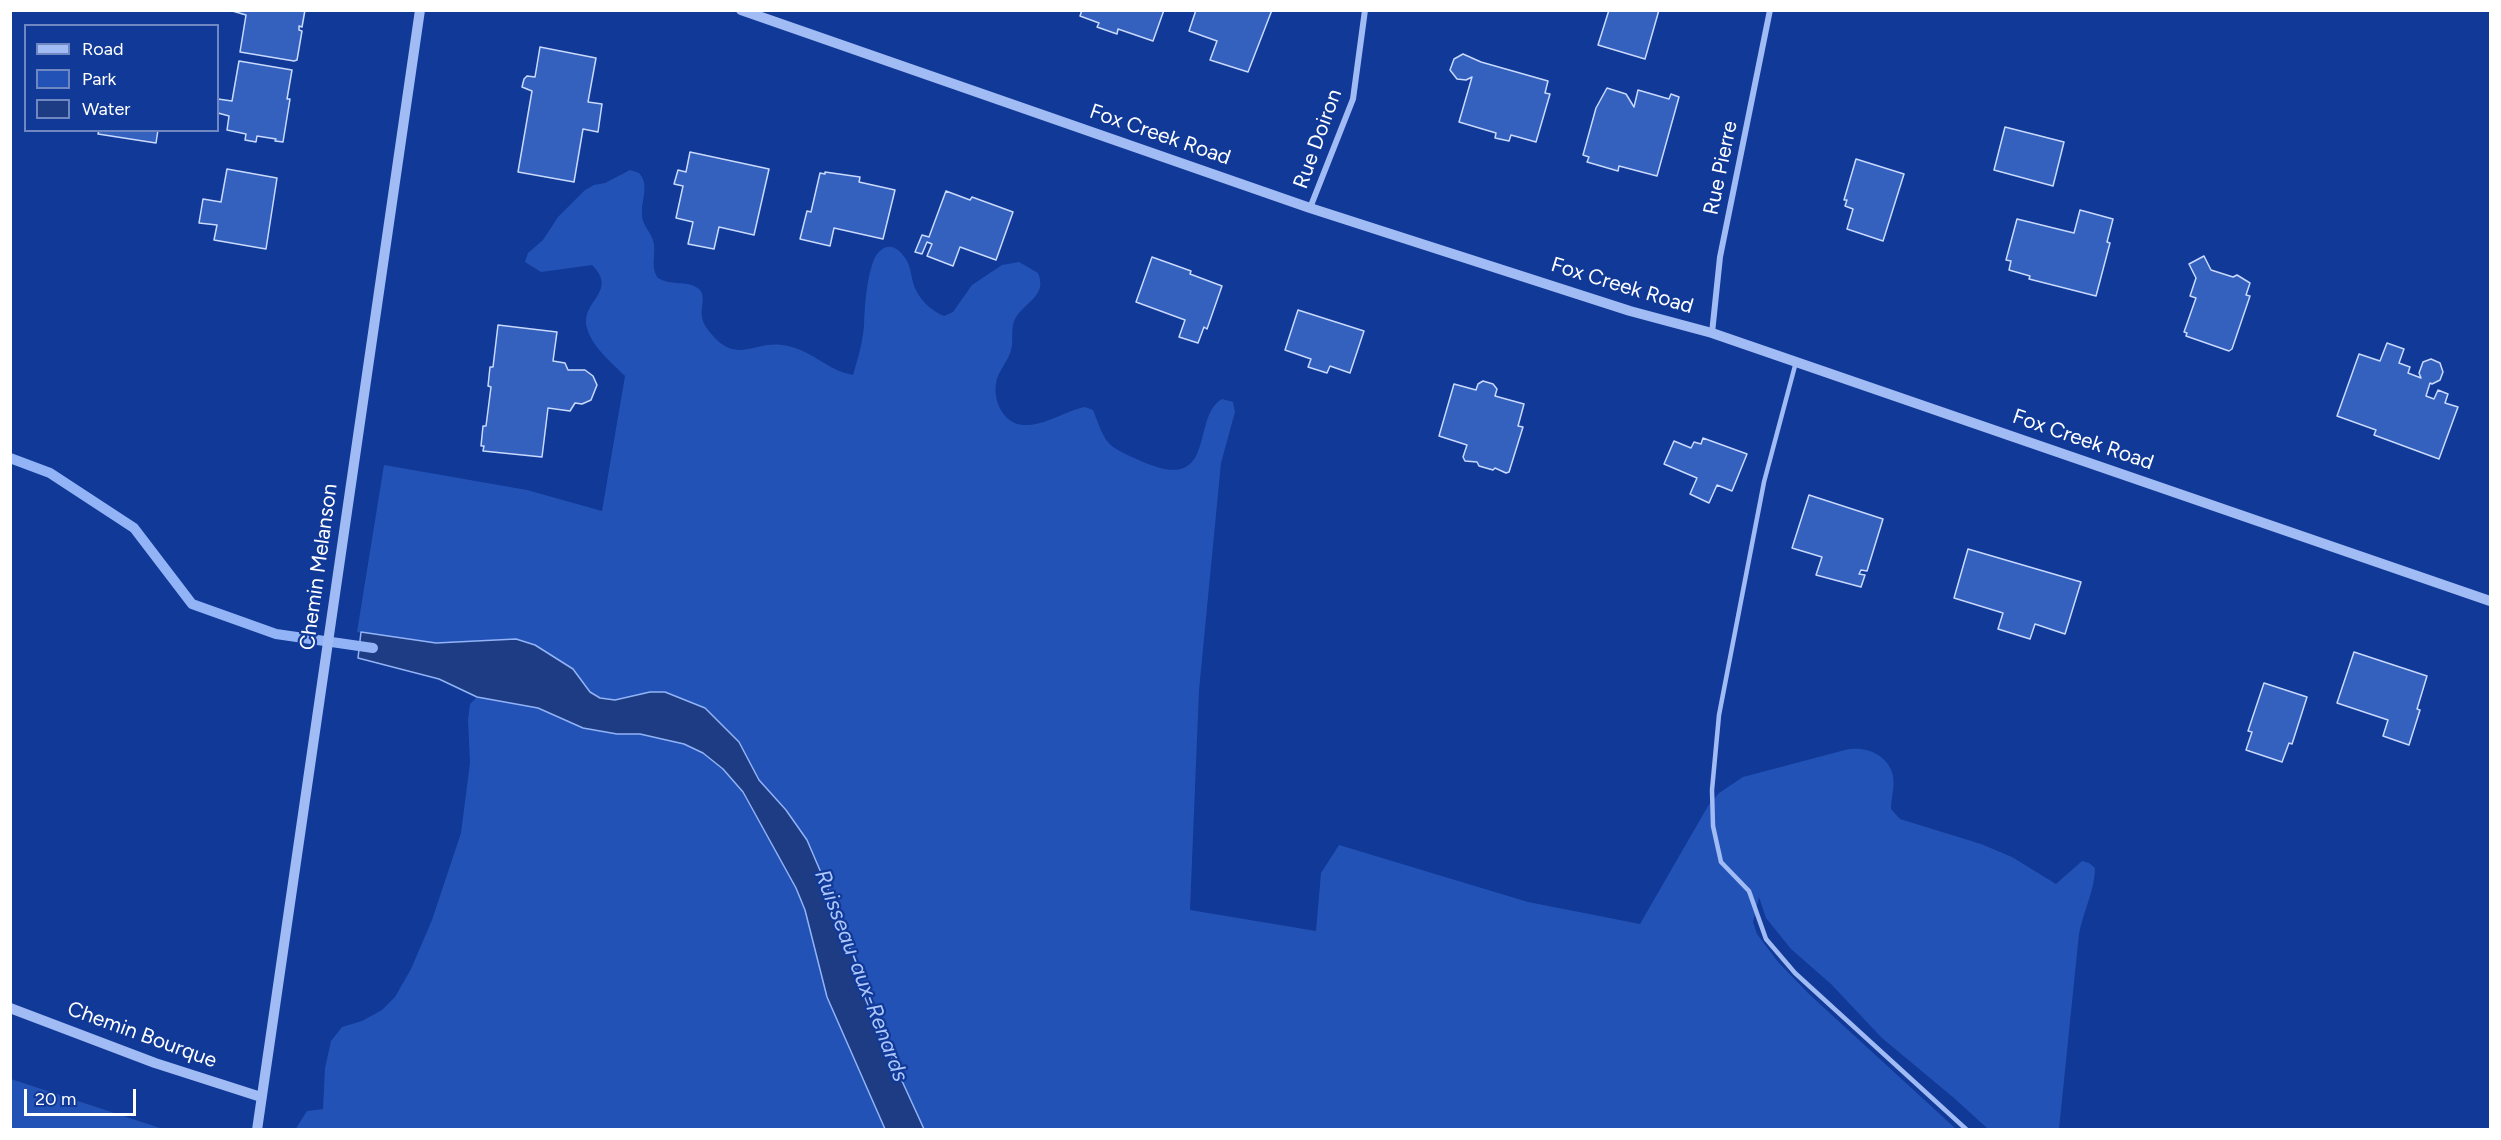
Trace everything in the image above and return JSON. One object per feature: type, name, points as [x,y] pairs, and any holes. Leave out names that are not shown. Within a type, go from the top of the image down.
[{"type":"street","name":"Chemin Melanson","points":[[257,1130],[420,10]]},
{"type":"street","name":"Fox Creek Road","points":[[741,10],[1310,208],[1630,311],[1712,333],[2490,601]]},
{"type":"street","name":"Rue Doiron","points":[[1310,208],[1353,99],[1365,10]]},
{"type":"street","name":"Rue Pierre","points":[[1712,333],[1720,257],[1770,10]]},
{"type":"street","name":"Chemin Bourque","points":[[10,1008],[155,1063],[261,1097]]},
{"type":"lane","points":[[1796,362],[1764,482],[1719,715],[1712,790],[1713,826],[1717,848],[1721,862],[1749,891],[1766,939],[1779,955],[1795,973],[1967,1130]]},
{"type":"green space","points":[[630,170],[639,173],[644,182],[642,218],[653,240],[654,268],[657,277],[667,282],[690,285],[700,290],[703,296],[702,317],[705,325],[714,337],[731,349],[772,345],[792,347],[810,354],[834,369],[853,375],[863,338],[866,295],[872,265],[879,252],[892,247],[907,261],[915,288],[922,300],[944,316],[953,312],[972,285],[1002,265],[1019,262],[1038,273],[1040,288],[1015,319],[1011,350],[998,375],[996,384],[996,397],[1001,410],[1010,421],[1016,424],[1031,425],[1085,407],[1093,410],[1105,438],[1120,451],[1166,469],[1182,469],[1192,462],[1199,450],[1213,408],[1222,399],[1233,402],[1235,412],[1221,463],[1199,690],[1190,910],[1316,931],[1321,873],[1339,845],[1528,902],[1640,924],[1708,806],[1719,793],[1743,777],[1845,750],[1868,750],[1881,757],[1891,769],[1894,784],[1891,809],[1900,819],[1981,844],[2012,857],[2056,884],[2082,861],[2095,868],[2093,884],[2079,934],[2059,1129],[1988,1129],[1882,1038],[1831,984],[1791,949],[1766,918],[1759,897],[1753,922],[1757,934],[1778,962],[1810,995],[1956,1129],[924,1129],[875,1022],[832,900],[807,840],[787,810],[759,780],[739,742],[705,708],[665,692],[615,700],[600,698],[590,692],[573,669],[516,639],[436,643],[357,632],[384,465],[527,490],[602,511],[625,376],[593,342],[587,328],[586,319],[602,282],[592,265],[541,272],[525,262],[528,253],[543,240],[558,217],[585,190]]},
{"type":"green space","points":[[477,697],[538,708],[583,728],[617,734],[640,734],[684,744],[703,753],[723,769],[742,792],[796,888],[805,910],[827,997],[885,1129],[295,1130],[307,1111],[323,1109],[325,1068],[331,1041],[342,1027],[362,1021],[382,1010],[395,997],[411,969],[432,920],[461,833],[470,763],[468,720],[470,704]]},
{"type":"green space","points":[[11,1079],[163,1129],[11,1129]]},
{"type":"water","points":[[361,632],[436,643],[516,639],[535,645],[573,669],[590,692],[600,698],[615,700],[650,692],[665,692],[705,708],[739,742],[759,780],[786,810],[807,840],[843,924],[861,988],[924,1129],[885,1129],[827,997],[805,910],[796,888],[743,792],[723,769],[703,753],[684,744],[640,734],[617,734],[583,728],[538,708],[477,697],[439,679],[358,658]]},
{"type":"building","points":[[229,10],[305,10],[302,27],[299,26],[299,30],[302,31],[297,60],[240,52],[246,15]]},
{"type":"building","points":[[1082,10],[1164,10],[1153,41],[1118,29],[1117,34],[1097,27],[1099,23],[1080,16]]},
{"type":"building","points":[[1196,10],[1272,10],[1248,72],[1210,60],[1217,41],[1189,31]]},
{"type":"building","points":[[1609,10],[1659,10],[1645,59],[1598,45]]},
{"type":"building","points":[[540,47],[596,58],[588,102],[602,104],[598,132],[583,129],[574,182],[518,172],[532,91],[522,87],[527,76],[535,77]]},
{"type":"building","points":[[1463,54],[1481,62],[1548,81],[1545,93],[1550,94],[1536,142],[1511,135],[1509,141],[1495,138],[1496,133],[1459,122],[1472,77],[1466,80],[1457,79],[1450,70],[1454,59]]},
{"type":"building","points":[[239,61],[292,70],[283,142],[257,136],[256,142],[245,140],[246,134],[227,130],[229,116],[219,113],[219,99],[232,101]]},
{"type":"building","points":[[1607,88],[1626,94],[1634,107],[1638,90],[1669,99],[1671,94],[1679,97],[1657,176],[1619,166],[1618,171],[1587,162],[1589,157],[1583,155],[1596,108]]},
{"type":"building","points":[[2005,127],[2064,142],[2053,186],[1994,170]]},
{"type":"building","points":[[98,132],[158,132],[156,143],[98,134]]},
{"type":"building","points":[[690,152],[769,169],[754,235],[719,227],[714,249],[688,244],[693,222],[676,218],[683,186],[674,184],[678,170],[686,172]]},
{"type":"building","points":[[1856,159],[1904,174],[1883,241],[1847,229],[1853,209],[1845,206],[1847,200],[1844,200]]},
{"type":"building","points":[[227,169],[277,178],[266,249],[214,240],[217,225],[199,223],[203,199],[221,202]]},
{"type":"building","points":[[825,172],[860,177],[859,182],[895,190],[883,239],[834,228],[830,246],[800,239],[807,211],[811,212],[820,173],[825,174]]},
{"type":"building","points":[[946,191],[970,200],[972,197],[1013,212],[996,260],[960,247],[953,266],[927,256],[932,244],[927,242],[922,254],[915,252],[922,235],[929,237]]},
{"type":"building","points":[[2080,210],[2113,219],[2107,242],[2110,243],[2096,296],[2029,279],[2030,276],[2009,270],[2011,261],[2006,260],[2017,219],[2074,233]]},
{"type":"building","points":[[2204,256],[2211,270],[2233,277],[2237,275],[2250,283],[2246,295],[2250,296],[2232,349],[2229,351],[2186,336],[2187,333],[2184,332],[2196,298],[2190,296],[2196,278],[2189,264]]},
{"type":"building","points":[[1152,257],[1191,271],[1190,274],[1222,286],[1207,329],[1204,327],[1198,343],[1179,337],[1185,320],[1136,302]]},
{"type":"building","points":[[1298,310],[1364,331],[1350,373],[1330,366],[1327,373],[1308,367],[1311,359],[1285,350]]},
{"type":"building","points":[[498,325],[557,332],[553,361],[565,363],[568,370],[585,370],[593,376],[597,385],[591,400],[582,404],[575,403],[570,411],[548,408],[542,457],[483,451],[484,446],[481,446],[483,426],[486,426],[491,387],[488,386],[490,367],[493,367]]},
{"type":"building","points":[[2387,343],[2404,349],[2399,363],[2410,367],[2408,373],[2421,378],[2419,373],[2423,362],[2431,359],[2440,363],[2443,372],[2440,380],[2430,383],[2426,396],[2434,399],[2438,390],[2448,394],[2445,403],[2458,407],[2439,459],[2374,435],[2376,430],[2337,416],[2359,354],[2380,361]]},
{"type":"building","points":[[1483,381],[1493,384],[1497,389],[1495,396],[1524,404],[1518,426],[1523,427],[1509,472],[1506,473],[1495,468],[1493,470],[1479,466],[1477,462],[1465,461],[1463,457],[1467,445],[1439,436],[1454,384],[1476,390],[1478,384]]},
{"type":"building","points":[[1703,438],[1747,454],[1732,491],[1717,485],[1709,503],[1690,494],[1697,478],[1664,464],[1674,441],[1691,448],[1694,442],[1701,444]]},
{"type":"building","points":[[1809,495],[1883,519],[1867,571],[1861,570],[1859,574],[1865,575],[1861,587],[1816,575],[1822,557],[1792,548]]},
{"type":"building","points":[[1968,549],[2081,582],[2065,634],[2035,624],[2030,639],[1998,629],[2003,613],[1954,598]]},
{"type":"building","points":[[2354,652],[2427,676],[2417,709],[2420,710],[2409,745],[2383,736],[2388,720],[2337,703]]},
{"type":"building","points":[[2264,683],[2307,697],[2292,744],[2289,743],[2282,762],[2246,750],[2252,732],[2248,731]]},
{"type":"waterway","name":"Ruisseau-aux-Renards","points":[[10,458],[50,473],[134,528],[192,604],[276,634],[373,648]]}]
